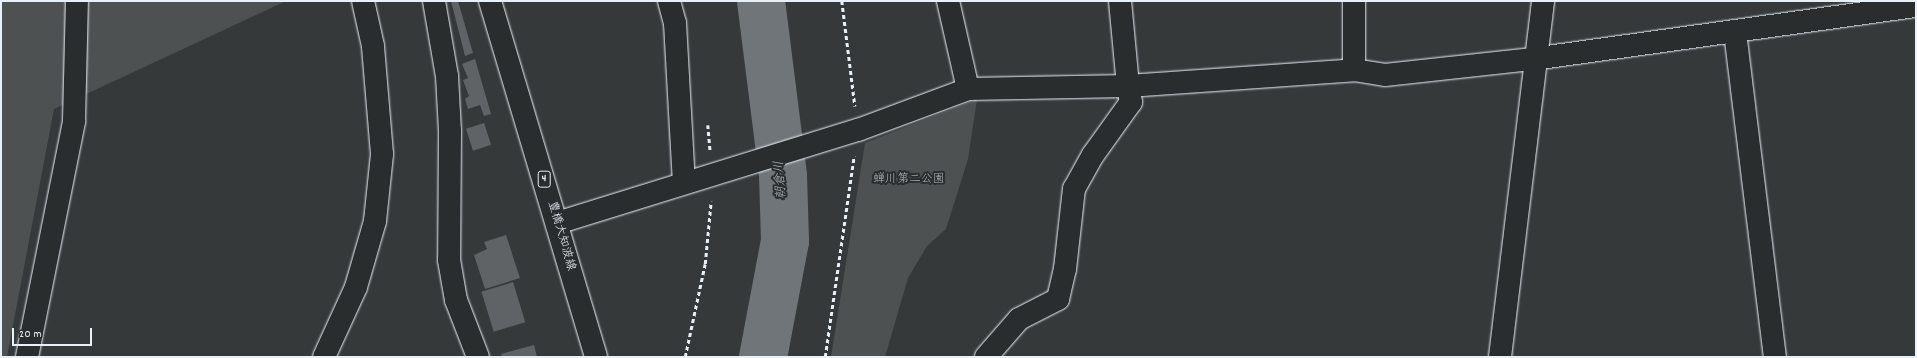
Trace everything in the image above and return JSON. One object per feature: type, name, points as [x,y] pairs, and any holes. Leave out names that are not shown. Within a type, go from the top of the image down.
[{"type":"street","points":[[27,357],[74,121],[77,1]]},
{"type":"street","points":[[324,357],[356,287],[375,220],[382,154],[373,46],[363,1]]},
{"type":"street","points":[[434,1],[447,76],[450,131],[449,260],[456,300],[478,357]]},
{"type":"street","name":"豊橋大知波線","points":[[490,1],[596,357]]},
{"type":"street","points":[[669,1],[674,23],[684,182]]},
{"type":"street","points":[[948,1],[968,89]]},
{"type":"street","points":[[986,357],[1019,319],[1058,299],[1065,269],[1074,189],[1093,155],[1131,102],[1128,86],[1120,1]]},
{"type":"street","points":[[1354,1],[1354,70]]},
{"type":"street","points":[[1500,357],[1533,59],[1543,1]]},
{"type":"street","points":[[557,223],[684,182],[851,132],[968,89],[1128,86],[1354,70],[1385,75],[1533,59],[1916,6]]},
{"type":"street","points":[[1735,32],[1775,357]]},
{"type":"path","points":[[825,357],[851,132],[842,1]]},
{"type":"path","points":[[686,357],[704,264],[712,192]]},
{"type":"green space","points":[[1,1],[286,1],[54,109],[7,357],[1,357]]},
{"type":"green space","name":"蝉川第二公園","points":[[977,99],[968,159],[946,229],[927,246],[908,278],[885,357],[831,357],[865,143]]},
{"type":"building","points":[[451,1],[458,1],[473,53],[465,56]]},
{"type":"building","points":[[475,59],[491,114],[484,116],[480,105],[468,109],[465,99],[469,96],[463,80],[468,78],[462,64]]},
{"type":"building","points":[[484,123],[491,145],[473,151],[466,129]]},
{"type":"building","points":[[506,235],[520,278],[485,289],[474,255],[487,249],[484,242]]},
{"type":"building","points":[[513,282],[525,322],[494,332],[481,292]]},
{"type":"building","points":[[534,345],[537,357],[502,357],[501,354]]},
{"type":"waterway","name":"朝倉川","points":[[761,1],[783,176],[785,241],[763,357]]}]
